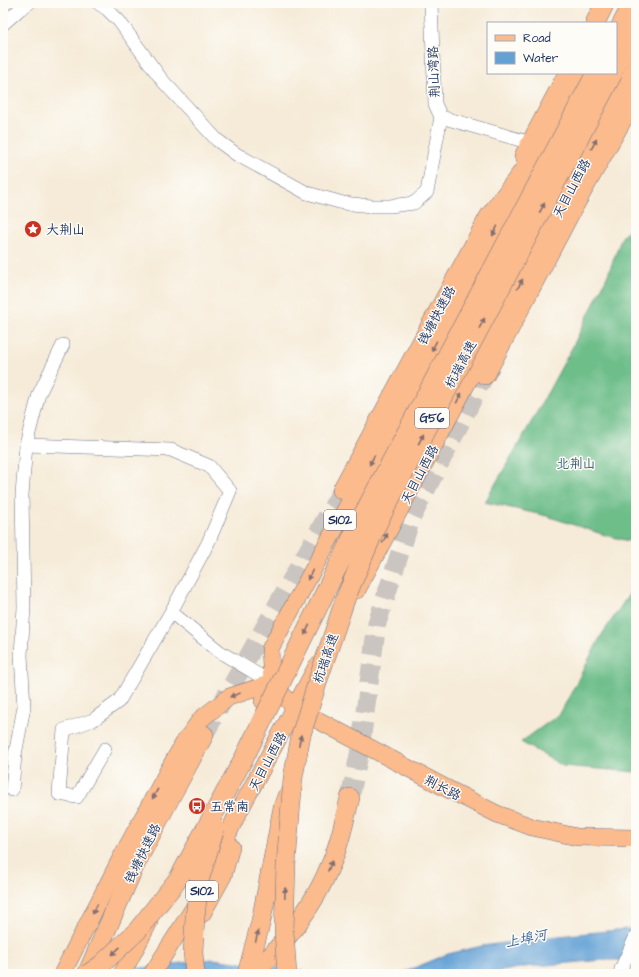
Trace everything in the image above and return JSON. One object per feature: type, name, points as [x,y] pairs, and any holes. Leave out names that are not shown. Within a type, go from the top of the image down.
[{"type":"highway","points":[[596,22],[605,3]]},
{"type":"highway","points":[[617,33],[633,3]]},
{"type":"highway","points":[[617,64],[636,28]]},
{"type":"highway","name":"钱塘快速路","points":[[342,490],[489,217],[536,145],[568,74]]},
{"type":"highway","name":"杭瑞高速","points":[[245,756],[363,516],[595,74]]},
{"type":"highway","name":"杭瑞高速","points":[[293,778],[301,735],[319,677],[346,597],[377,524],[612,74]]},
{"type":"highway","points":[[485,374],[636,95]]},
{"type":"highway","name":"钱塘快速路","points":[[91,964],[134,867],[204,735]]},
{"type":"highway","points":[[91,964],[101,965],[137,931],[178,878],[245,756]]},
{"type":"highway","points":[[195,974],[193,952],[195,917],[200,881],[213,833],[245,756]]},
{"type":"highway","points":[[247,974],[261,921],[283,807],[293,778]]},
{"type":"highway","points":[[287,974],[284,918],[286,865],[293,778]]},
{"type":"highway","points":[[251,974],[270,957],[296,924],[319,890],[331,865],[350,798]]},
{"type":"main road","points":[[606,22],[615,3]]},
{"type":"main road","name":"天目山西路","points":[[160,969],[195,906],[235,819],[636,66]]},
{"type":"main road","name":"S102","points":[[122,974],[224,780],[272,682],[270,649],[536,145],[578,74]]},
{"type":"main road","points":[[62,974],[121,858],[185,741],[201,719],[229,697],[272,682]]},
{"type":"main road","name":"荆长路","points":[[272,682],[295,708],[497,814],[532,827],[578,837],[636,838]]},
{"type":"street","points":[[3,24],[29,3]]},
{"type":"street","points":[[98,3],[107,9],[118,21],[162,80],[218,140],[236,154],[306,193],[343,203],[371,206],[390,206],[414,203],[427,192],[441,117]]},
{"type":"street","name":"荆山湾路","points":[[431,3],[435,104],[441,117],[536,145]]},
{"type":"street","points":[[12,790],[15,755],[24,707],[21,655],[24,606],[22,495],[26,445],[39,394],[63,345]]},
{"type":"street","points":[[26,445],[171,450],[209,466],[230,491],[208,543],[171,612],[119,701],[93,720],[64,730],[59,794],[77,797],[105,750]]},
{"type":"street","points":[[171,612],[220,652],[272,682]]},
{"type":"street","points":[[620,971],[636,936]]},
{"type":"green space","name":"北荆山","points":[[636,221],[636,543],[605,535],[547,516],[485,502],[572,348],[607,277],[622,237]]},
{"type":"green space","points":[[636,584],[636,772],[563,766],[521,742],[560,714],[601,636]]},
{"type":"water","points":[[636,928],[636,960],[603,960],[524,967],[487,974],[400,974],[448,954],[482,946]]},
{"type":"water","points":[[213,959],[324,974],[101,974],[102,973]]},
{"type":"tunnel","points":[[350,798],[360,750],[377,623],[411,519],[485,375]]},
{"type":"tunnel","points":[[204,735],[342,490]]},
{"type":"place","name":"大荆山","points":[[33,229]]},
{"type":"place","name":"五常南","points":[[197,806]]},
{"type":"water label","name":"上埠河","points":[[526,938]]}]
